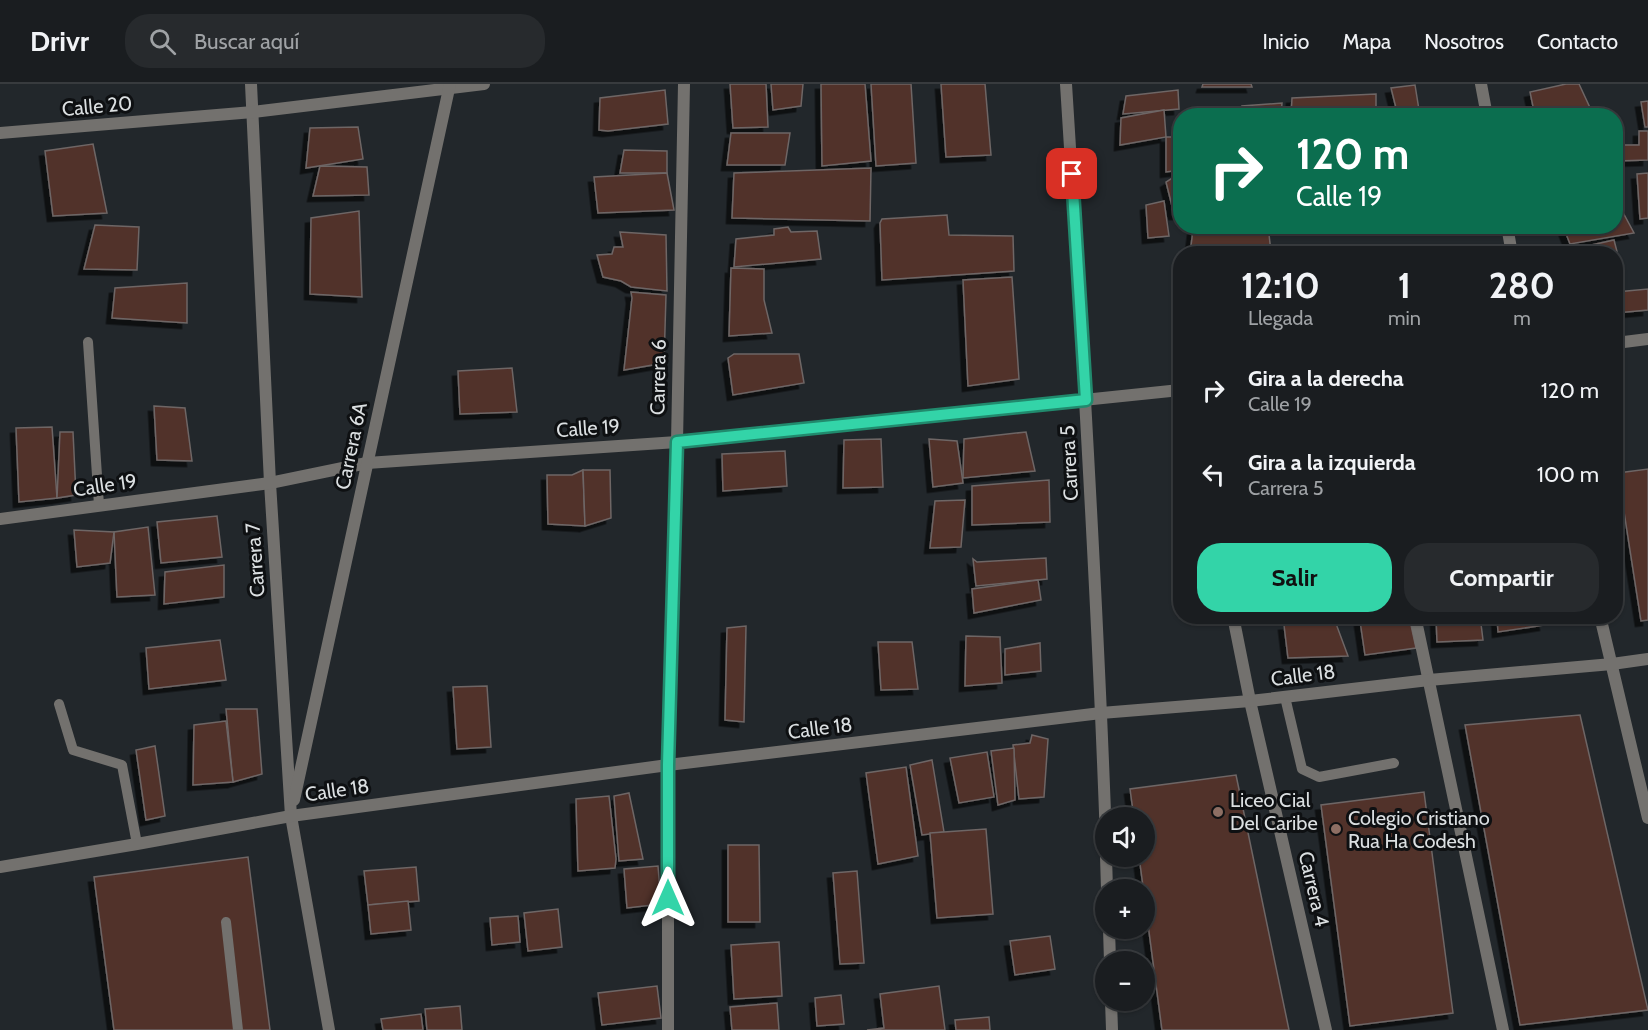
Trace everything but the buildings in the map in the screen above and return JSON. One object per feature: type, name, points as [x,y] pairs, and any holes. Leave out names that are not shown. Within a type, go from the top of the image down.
[{"type":"street","name":"Carrera 7","points":[[251,84],[270,483],[291,816],[329,1030]]},
{"type":"street","name":"Calle 20","points":[[0,133],[253,112],[449,86],[484,84]]},
{"type":"street","name":"Carrera 6","points":[[668,1030],[668,765],[684,84]]},
{"type":"street","name":"Carrera 5","points":[[1066,84],[1086,400],[1105,807]]},
{"type":"street","points":[[1481,84],[1486,108]]},
{"type":"street","name":"Carrera 6A","points":[[291,816],[449,86]]},
{"type":"street","points":[[1623,342],[1648,339]]},
{"type":"street","name":"Calle 19","points":[[0,519],[270,483],[367,463],[677,442],[1173,391]]},
{"type":"street","name":"Carrera 4","points":[[1235,624],[1250,701],[1326,1030]]},
{"type":"street","points":[[1417,624],[1503,1030]]},
{"type":"street","points":[[1602,624],[1648,818]]},
{"type":"street","name":"Calle 18","points":[[0,867],[291,816],[668,765],[1101,713],[1250,701],[1429,680],[1648,659]]},
{"type":"street","points":[[1111,1011],[1112,1030]]},
{"type":"lane","points":[[88,342],[99,506]]},
{"type":"lane","points":[[1285,697],[1302,769],[1319,777],[1394,763]]},
{"type":"lane","points":[[59,704],[73,750],[122,765],[138,844]]},
{"type":"lane","points":[[226,922],[238,1030]]},
{"type":"place","name":"Liceo Cial Del Caribe","points":[[1218,812]]},
{"type":"place","name":"Colegio Cristiano Rua Ha Codesh","points":[[1336,829]]},
{"type":"route","points":[[668,898],[668,765],[677,442],[1086,400],[1072,174]]}]
